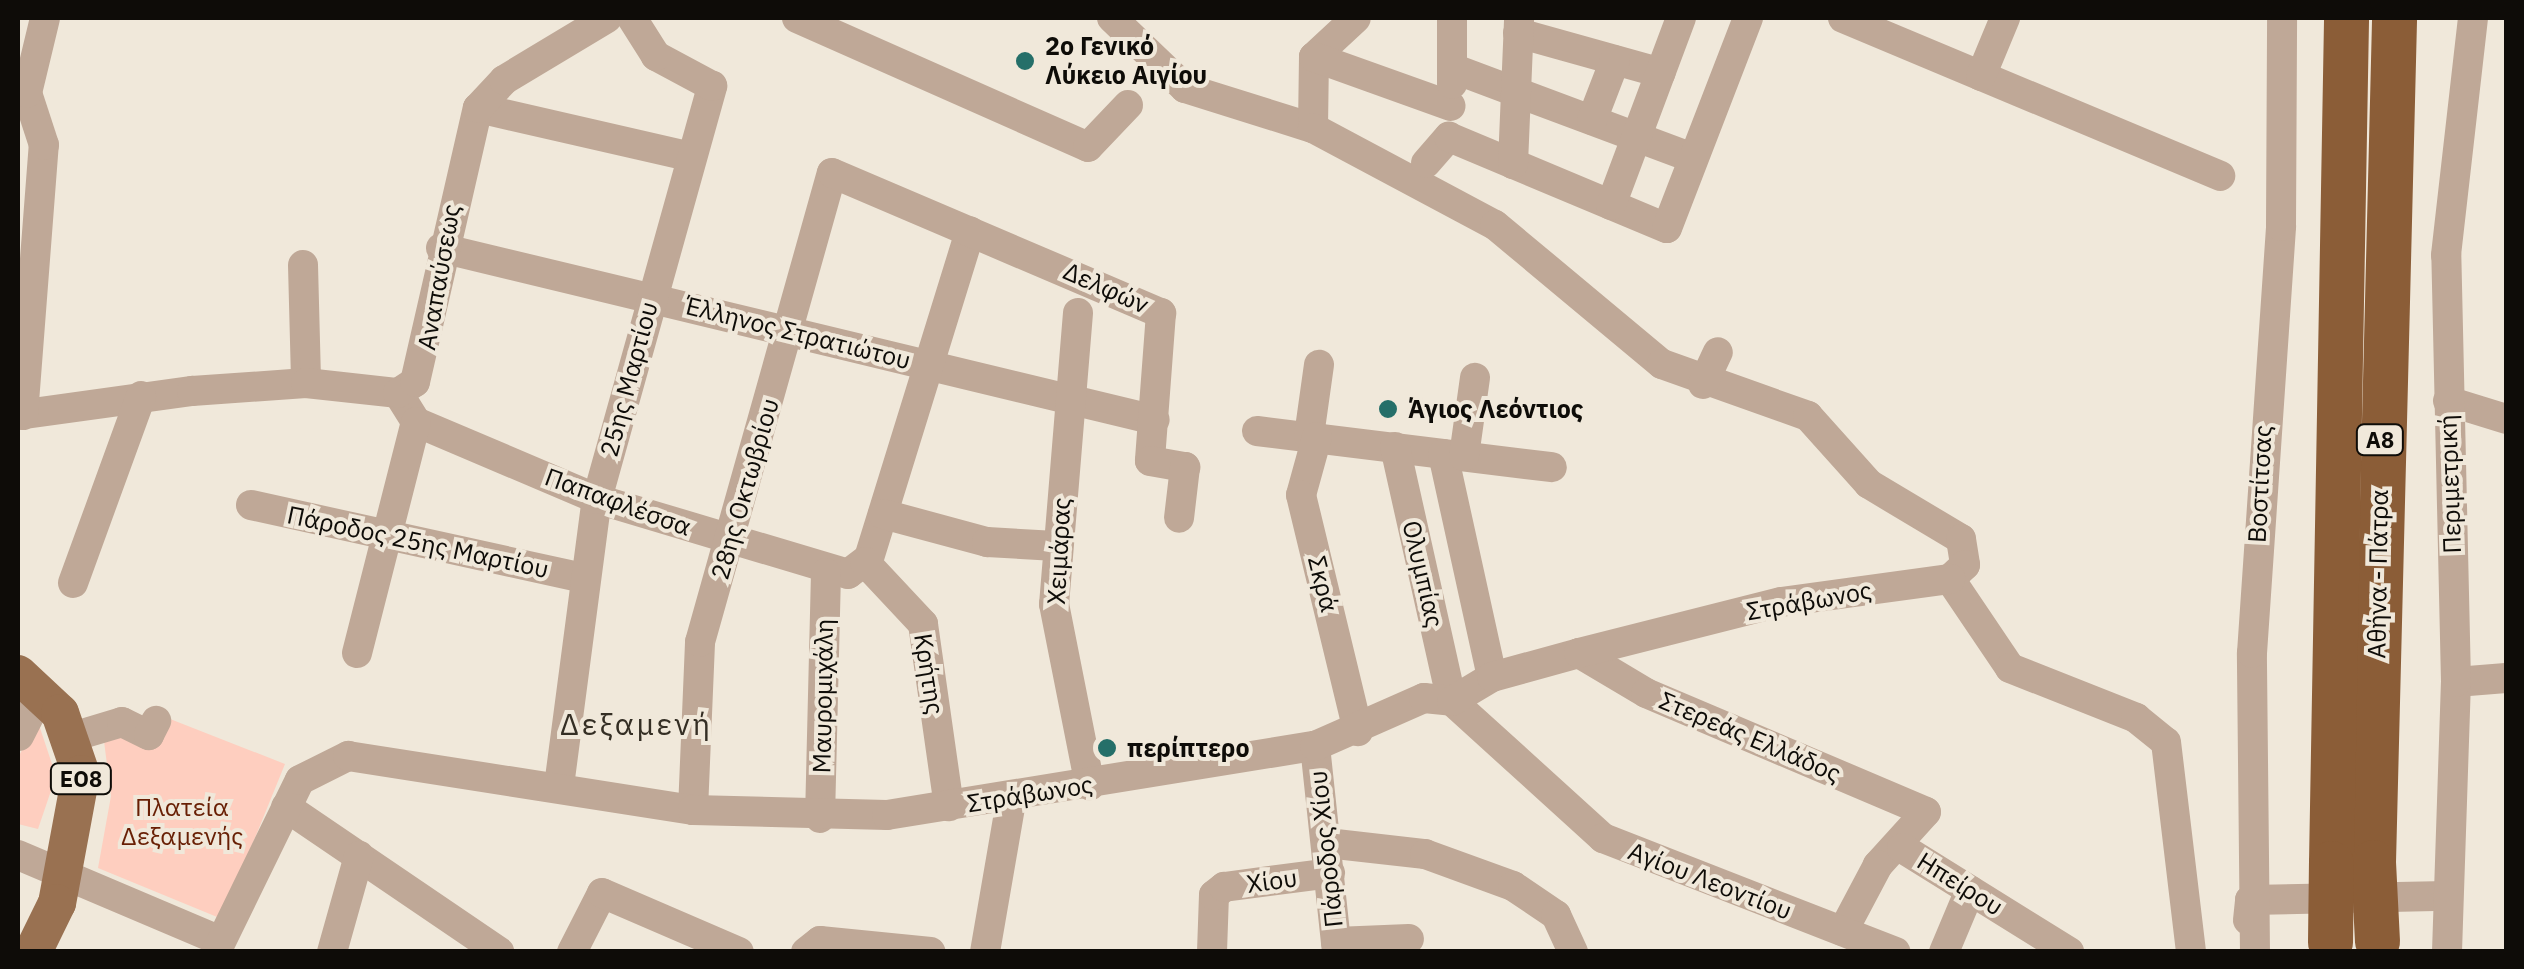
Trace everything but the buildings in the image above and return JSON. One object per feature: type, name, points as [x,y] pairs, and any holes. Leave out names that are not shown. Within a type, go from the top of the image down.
[{"type":"highway","name":"Αθήνα - Πάτρα","points":[[2346,18],[2352,862],[2377,946]]},
{"type":"highway","name":"Αθήνα - Πάτρα","points":[[2330,947],[2352,862],[2394,18]]},
{"type":"main road","name":"ΕΟ8","points":[[29,683],[72,737],[80,792],[59,874],[57,903],[33,952]]},
{"type":"main road","name":"ΕΟ8","points":[[18,935],[59,874]]},
{"type":"street","points":[[45,18],[26,94],[44,145],[20,415],[141,396],[306,383],[398,392],[416,422],[357,653]]},
{"type":"street","points":[[478,108],[504,80],[607,18]]},
{"type":"street","name":"25ης Μαρτίου","points":[[559,786],[597,499],[688,156],[712,86],[656,56],[632,18]]},
{"type":"street","points":[[797,18],[1088,147],[1128,105]]},
{"type":"street","points":[[1112,18],[1185,88],[1313,128],[1495,225],[1614,331],[1703,384],[1814,420],[1869,484],[1961,539],[1965,565],[1950,579],[2010,668],[2136,718],[2166,742],[2192,952]]},
{"type":"street","points":[[1313,128],[1314,57],[1356,18]]},
{"type":"street","points":[[1426,164],[1449,137],[1452,18]]},
{"type":"street","points":[[1611,205],[1681,18]]},
{"type":"street","points":[[1449,137],[1667,228],[1748,18]]},
{"type":"street","points":[[1842,18],[2220,176]]},
{"type":"street","points":[[1981,76],[2005,18]]},
{"type":"street","name":"Βοστίτσας","points":[[2255,952],[2250,900],[2260,455],[2285,134],[2282,18]]},
{"type":"street","name":"Περιμετρική","points":[[2447,952],[2456,682],[2448,401],[2450,162],[2473,18]]},
{"type":"street","points":[[1514,164],[1518,25],[1661,73]]},
{"type":"street","points":[[1314,57],[1451,106]]},
{"type":"street","points":[[1592,120],[1615,60]]},
{"type":"street","points":[[1452,68],[1693,158]]},
{"type":"street","points":[[478,108],[688,156]]},
{"type":"street","name":"Αναπαύσεως","points":[[398,392],[423,370],[441,248],[478,108]]},
{"type":"street","name":"Δελφών","points":[[832,173],[1161,313],[1150,462],[1186,467],[1180,518]]},
{"type":"street","name":"28ης Οκτωβρίου","points":[[693,810],[700,642],[832,173]]},
{"type":"street","points":[[861,566],[883,514],[970,231]]},
{"type":"street","name":"Έλληνος Στρατιώτου","points":[[441,248],[1155,420]]},
{"type":"street","points":[[304,265],[306,383]]},
{"type":"street","name":"Χειμάρας","points":[[1078,313],[1054,604],[1090,786]]},
{"type":"street","points":[[1703,384],[1718,352]]},
{"type":"street","name":"Σκρά","points":[[1319,365],[1313,436],[1301,495],[1358,731]]},
{"type":"street","points":[[1474,378],[1454,455],[1492,678]]},
{"type":"street","points":[[73,584],[141,396]]},
{"type":"street","points":[[2448,401],[2506,420]]},
{"type":"street","name":"Παπαφλέσσα","points":[[416,422],[597,499],[826,574],[861,566]]},
{"type":"street","points":[[1257,431],[1552,467]]},
{"type":"street","name":"Ολυμπίας","points":[[1395,448],[1452,701]]},
{"type":"street","name":"Πάροδος 25ης Μαρτίου","points":[[251,505],[584,578]]},
{"type":"street","points":[[883,514],[987,542],[1056,546]]},
{"type":"street","name":"Κρήτης","points":[[861,566],[923,624],[949,806]]},
{"type":"street","name":"Μαυρομιχάλη","points":[[820,818],[826,574]]},
{"type":"street","name":"Στράβωνος","points":[[217,946],[286,808],[311,769],[348,756],[693,810],[820,818],[949,806],[1090,786],[1315,746],[1358,731],[1424,698],[1452,701],[1492,678],[1579,653],[1782,602],[1950,579]]},
{"type":"street","name":"Στερεάς Ελλάδος","points":[[1579,653],[1646,693],[1926,812],[1902,848]]},
{"type":"street","points":[[2456,682],[2506,678]]},
{"type":"street","points":[[20,736],[29,683]]},
{"type":"street","name":"Αγίου Λεοντίου","points":[[1452,701],[1603,838],[1896,952]]},
{"type":"street","points":[[72,737],[122,722],[150,735],[156,721]]},
{"type":"street","name":"Πάροδος Χίου","points":[[1315,746],[1337,946]]},
{"type":"street","points":[[986,952],[1012,795]]},
{"type":"street","points":[[286,808],[359,856],[462,940],[499,952]]},
{"type":"street","points":[[1842,931],[1878,865],[1902,848]]},
{"type":"street","name":"Ηπείρου","points":[[1902,848],[2070,952]]},
{"type":"street","points":[[18,854],[217,946]]},
{"type":"street","name":"Χίου","points":[[1212,952],[1214,895],[1224,887],[1328,858],[1425,854],[1514,886],[1556,914],[1573,952]]},
{"type":"street","points":[[332,952],[359,856]]},
{"type":"street","points":[[1944,952],[1970,890]]},
{"type":"street","points":[[572,952],[602,894],[739,952]]},
{"type":"street","points":[[2243,952],[2250,900],[2447,896]]},
{"type":"street","points":[[1337,946],[1409,939]]},
{"type":"street","points":[[806,952],[820,941],[930,952]]},
{"type":"green space","name":"Πλατεία Δεξαμενής","points":[[165,717],[285,764],[222,919],[98,868],[111,796],[104,741]]},
{"type":"green space","points":[[37,719],[56,776],[38,829],[18,824],[18,758]]},
{"type":"place","name":"2ο Γενικό Λύκειο Αιγίου","points":[[1025,61]]},
{"type":"place","name":"Άγιος Λεόντιος","points":[[1388,409]]},
{"type":"place","name":"περίπτερο","points":[[1107,748]]},
{"type":"district","name":"Δεξαμενή","points":[[636,724]]}]
